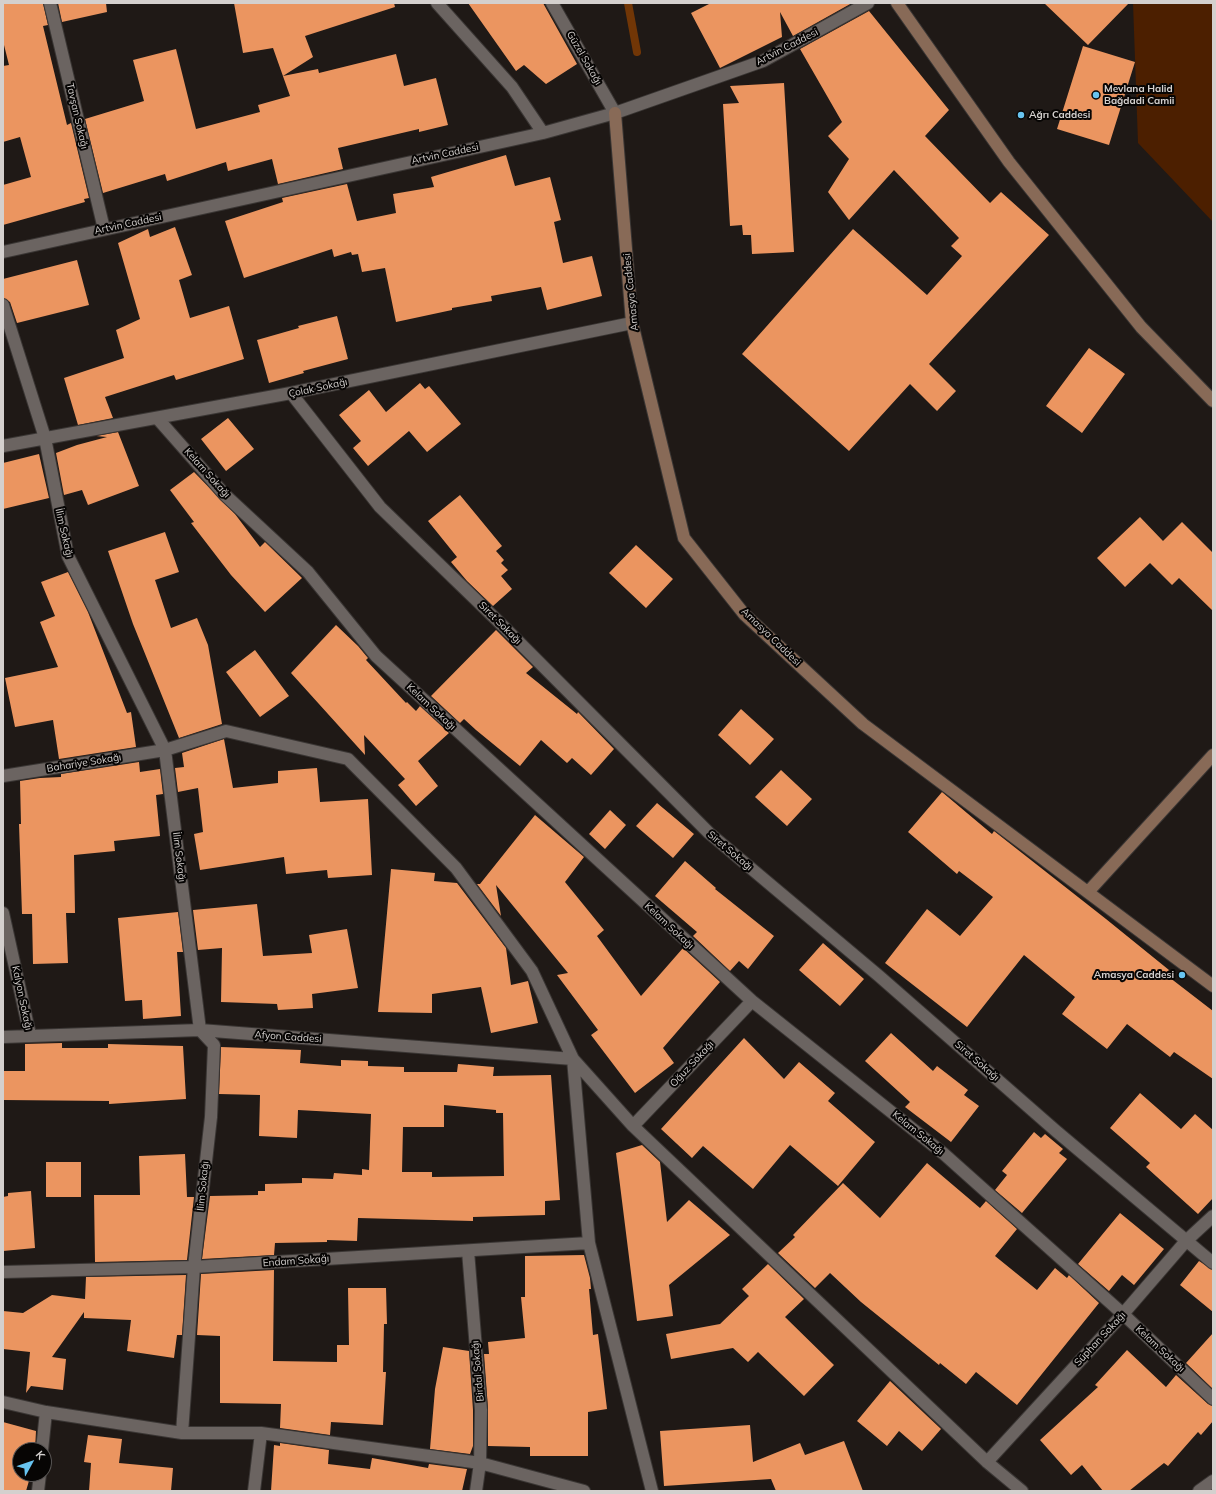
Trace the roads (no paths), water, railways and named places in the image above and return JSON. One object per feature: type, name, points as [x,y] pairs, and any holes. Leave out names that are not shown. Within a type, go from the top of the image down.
[{"type":"street","name":"Tavşan Sokağı","points":[[50,3],[104,229]]},
{"type":"street","points":[[437,3],[512,87],[543,133]]},
{"type":"street","name":"Güzel Sokağı","points":[[552,3],[615,113]]},
{"type":"street","name":"Artvin Caddesi","points":[[3,252],[543,133],[615,113],[763,61],[868,3]]},
{"type":"street","points":[[897,3],[1014,168],[1140,327],[1213,401]]},
{"type":"street","name":"Amasya Caddesi","points":[[615,113],[632,323],[684,538],[744,614],[863,724],[1213,986]]},
{"type":"street","name":"İlim Sokağı","points":[[3,305],[45,438],[68,556],[165,750],[200,1030],[214,1045],[211,1117],[194,1267],[182,1433]]},
{"type":"street","name":"Çolak Sokağı","points":[[3,446],[291,394],[632,323]]},
{"type":"street","name":"Siret Sokağı","points":[[291,394],[380,507],[503,626],[708,833],[879,976],[1062,1136],[1213,1263]]},
{"type":"street","name":"Kelam Sokağı","points":[[158,419],[225,495],[308,572],[376,656],[752,1001],[944,1154],[1123,1314],[1213,1399]]},
{"type":"street","name":"Bahariye Sokağı","points":[[3,776],[165,750],[226,731],[348,759],[460,875],[532,971],[573,1059]]},
{"type":"street","points":[[1088,892],[1213,755]]},
{"type":"street","name":"Kalyon Sokağı","points":[[3,913],[30,1035]]},
{"type":"street","name":"Oğuz Sokağı","points":[[633,1126],[752,1001]]},
{"type":"street","name":"Afyon Caddesi","points":[[3,1037],[200,1030],[573,1059]]},
{"type":"street","points":[[573,1059],[633,1126],[987,1462],[1022,1491]]},
{"type":"street","points":[[573,1059],[589,1243],[652,1491]]},
{"type":"street","name":"Süphan Sokağı","points":[[987,1462],[1123,1314],[1186,1241],[1213,1216]]},
{"type":"street","name":"Endam Sokağı","points":[[3,1272],[194,1267],[589,1243]]},
{"type":"street","name":"Birdal Sokağı","points":[[468,1250],[481,1410],[480,1463],[476,1491]]},
{"type":"street","points":[[3,1402],[46,1412],[182,1433],[261,1433],[480,1463],[584,1491]]},
{"type":"street","points":[[43,1442],[46,1412]]},
{"type":"street","points":[[254,1491],[261,1433]]},
{"type":"street","points":[[1199,1491],[1213,1481]]},
{"type":"waterway","points":[[628,3],[637,52]]},
{"type":"place","name":"Mevlana Halid Bağdadi Camii","points":[[1096,95]]},
{"type":"place","name":"Ağrı Caddesi","points":[[1021,115]]},
{"type":"place","name":"Amasya Caddesi","points":[[1182,975]]}]
